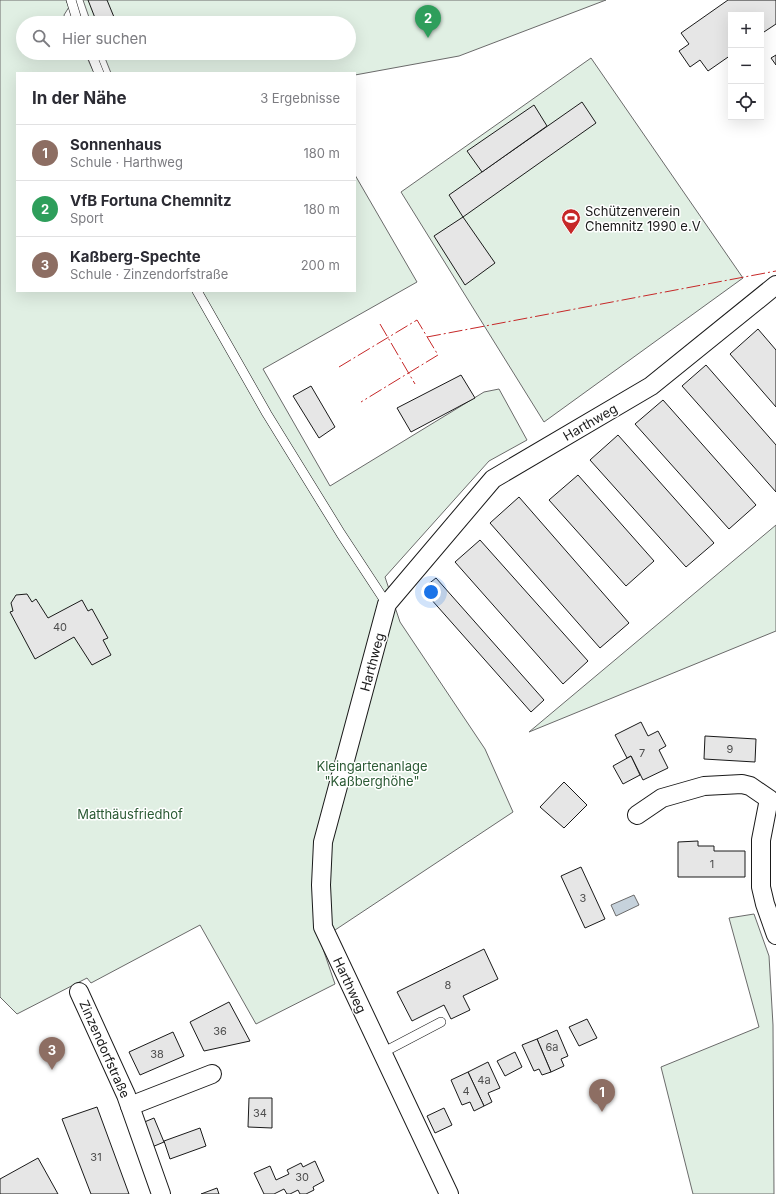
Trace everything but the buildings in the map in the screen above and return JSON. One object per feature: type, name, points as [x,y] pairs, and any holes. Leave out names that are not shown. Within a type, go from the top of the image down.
[{"type":"street","name":"Harthweg","points":[[449,1194],[323,927],[321,885],[323,842],[387,604],[493,479],[651,386],[776,285]]},
{"type":"street","points":[[637,814],[662,798],[704,786],[742,784],[750,786],[772,800],[761,840],[761,887],[765,904],[776,935]]},
{"type":"street","name":"Zinzendorfstraße","points":[[79,992],[130,1106],[161,1194]]},
{"type":"street","name":"Zinzendorfstraße","points":[[130,1106],[212,1074]]},
{"type":"lane","points":[[71,0],[76,16]]},
{"type":"lane","points":[[94,60],[99,72]]},
{"type":"lane","points":[[198,292],[267,414],[340,534],[387,604]]},
{"type":"lane","points":[[382,1053],[441,1022]]},
{"type":"green space","points":[[0,0],[66,0],[69,7],[64,16],[16,16],[16,60],[88,60],[94,72],[16,72],[16,292],[356,292],[356,177],[417,282],[263,369],[330,486],[484,392],[499,389],[527,440],[489,461],[385,577],[400,622],[485,749],[513,812],[320,940],[335,984],[256,1024],[200,925],[91,983],[87,978],[17,1014],[0,997]]},
{"type":"green space","points":[[83,0],[606,0],[459,56],[356,75],[356,72],[111,72],[106,60],[356,60],[356,16],[89,16]]},
{"type":"green space","name":"Schützenverein Chemnitz 1990 e.V","points":[[591,58],[743,278],[544,422],[401,192]]},
{"type":"green space","points":[[776,525],[776,631],[529,732]]},
{"type":"green space","points":[[754,914],[769,956],[773,1025],[774,1194],[693,1194],[661,1067],[759,1027],[729,918]]},
{"type":"shaded area","points":[[634,895],[639,905],[616,916],[611,905]]},
{"type":"power","points":[[427,337],[776,271]]},
{"type":"power","points":[[339,367],[417,320],[438,355],[361,402]]},
{"type":"power","points":[[380,324],[415,384]]},
{"type":"place","name":"VfB Fortuna Chemnitz","points":[[428,38]]},
{"type":"place","name":"Schützenverein Chemnitz 1990 e.V","points":[[571,235]]},
{"type":"place","name":"Kaßberg-Spechte","points":[[52,1070]]},
{"type":"place","name":"Sonnenhaus","points":[[602,1112]]},
{"type":"park label","name":"Kleingartenanlage \"Kaßberghöhe\"","points":[[372,774]]},
{"type":"park label","name":"Matthäusfriedhof","points":[[130,814]]}]
